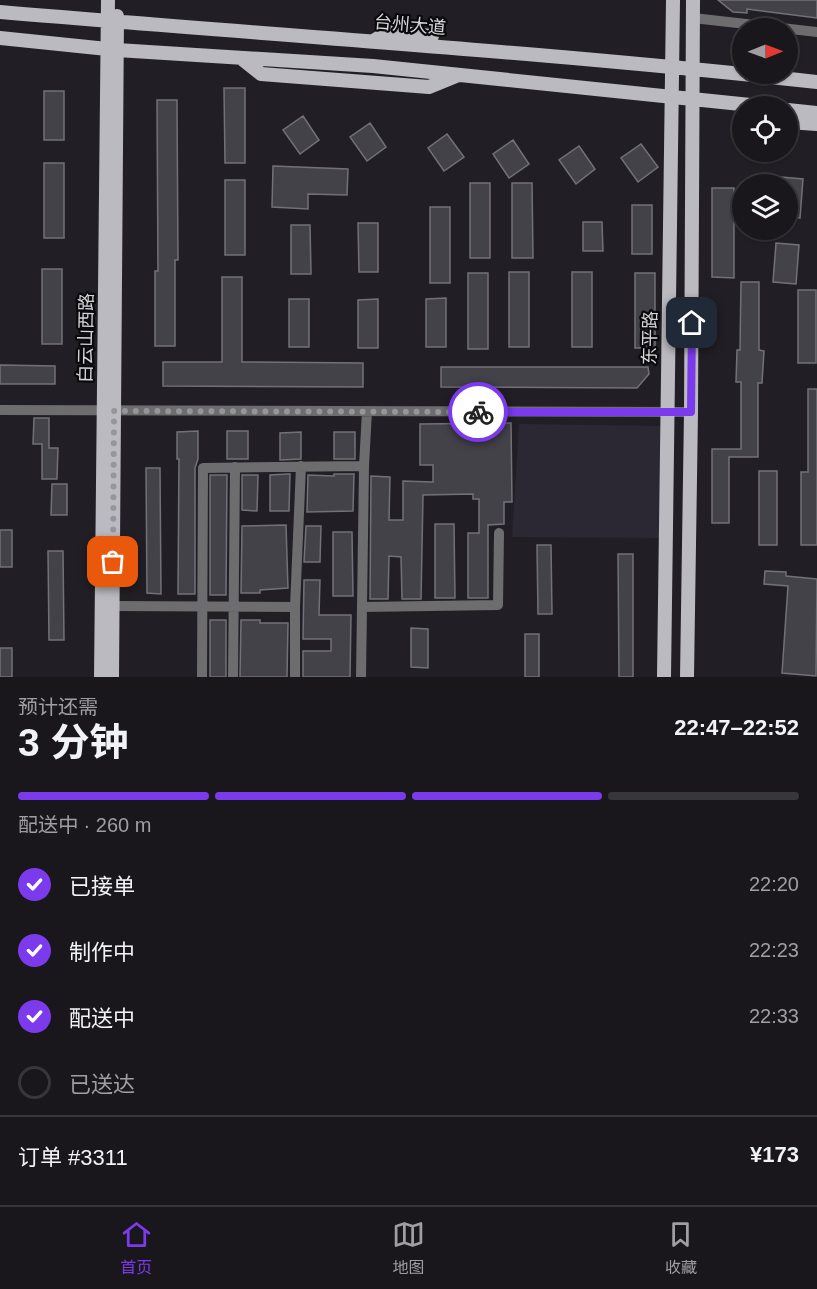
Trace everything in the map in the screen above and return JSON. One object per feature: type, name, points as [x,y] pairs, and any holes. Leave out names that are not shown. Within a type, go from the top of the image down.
[{"type":"main road","name":"白云山西路","points":[[108,0],[113,22]]},
{"type":"main road","name":"白云山西路","points":[[101,677],[109,411],[112,49],[113,22],[118,0]]},
{"type":"main road","name":"东平路","points":[[664,677],[673,0]]},
{"type":"main road","points":[[687,677],[693,0]]},
{"type":"main road","points":[[0,3],[10,4],[32,15]]},
{"type":"main road","name":"台州大道","points":[[0,12],[375,40],[672,66],[817,82]]},
{"type":"main road","points":[[0,38],[112,49],[373,66],[732,103]]},
{"type":"main road","points":[[798,111],[817,113]]},
{"type":"main road","points":[[798,123],[817,124]]},
{"type":"main road","name":"白云山西路","points":[[109,411],[113,606],[112,677]]},
{"type":"street","points":[[693,18],[817,32]]},
{"type":"street","points":[[0,410],[691,412]]},
{"type":"street","points":[[362,677],[364,466],[367,411]]},
{"type":"street","points":[[295,677],[295,607],[301,466]]},
{"type":"street","points":[[202,677],[203,468],[364,466]]},
{"type":"street","points":[[233,677],[235,467]]},
{"type":"street","points":[[362,607],[498,605],[499,533]]},
{"type":"street","points":[[113,606],[295,607]]},
{"type":"shaded area","points":[[519,424],[661,426],[660,538],[512,537]]},
{"type":"building","points":[[718,0],[817,0],[817,18],[747,9],[747,13],[733,12]]},
{"type":"building","points":[[224,88],[245,88],[245,163],[225,163]]},
{"type":"building","points":[[44,91],[64,91],[64,140],[44,140]]},
{"type":"building","points":[[157,100],[177,100],[178,260],[175,260],[175,346],[155,346],[155,271],[158,271]]},
{"type":"building","points":[[303,116],[319,140],[300,154],[283,130]]},
{"type":"building","points":[[370,123],[386,147],[367,161],[350,137]]},
{"type":"building","points":[[447,134],[464,157],[444,171],[428,148]]},
{"type":"building","points":[[513,140],[529,164],[509,178],[493,154]]},
{"type":"building","points":[[641,144],[658,167],[638,182],[621,158]]},
{"type":"building","points":[[579,146],[595,169],[576,184],[559,160]]},
{"type":"building","points":[[44,163],[64,163],[64,238],[44,238]]},
{"type":"building","points":[[273,166],[348,169],[347,195],[308,194],[308,209],[272,207]]},
{"type":"building","points":[[798,179],[803,179],[800,218],[798,218]]},
{"type":"building","points":[[225,180],[245,180],[245,255],[225,255]]},
{"type":"building","points":[[470,183],[490,183],[490,258],[470,258]]},
{"type":"building","points":[[512,183],[532,183],[533,258],[512,258]]},
{"type":"building","points":[[712,188],[732,188],[734,278],[712,277]]},
{"type":"building","points":[[632,205],[652,205],[652,254],[632,254]]},
{"type":"building","points":[[430,207],[450,207],[450,283],[430,283]]},
{"type":"building","points":[[583,222],[602,222],[603,251],[583,251]]},
{"type":"building","points":[[358,223],[378,223],[378,272],[359,272]]},
{"type":"building","points":[[291,225],[310,225],[311,274],[291,274]]},
{"type":"building","points":[[776,243],[799,245],[796,284],[773,282]]},
{"type":"building","points":[[42,269],[62,269],[62,344],[42,344]]},
{"type":"building","points":[[509,272],[529,272],[529,347],[509,347]]},
{"type":"building","points":[[572,272],[592,272],[592,347],[572,347]]},
{"type":"building","points":[[468,273],[488,273],[488,349],[468,349]]},
{"type":"building","points":[[635,273],[655,273],[655,348],[635,348]]},
{"type":"building","points":[[222,277],[242,277],[242,362],[363,363],[363,387],[163,386],[163,362],[222,362]]},
{"type":"building","points":[[741,282],[759,282],[759,350],[764,351],[762,383],[758,383],[758,457],[729,457],[729,523],[712,523],[712,449],[741,449],[741,382],[736,382],[737,350],[740,350]]},
{"type":"building","points":[[798,290],[816,290],[816,363],[798,363]]},
{"type":"building","points":[[446,298],[446,347],[426,347],[426,299]]},
{"type":"building","points":[[289,299],[309,299],[309,347],[289,347]]},
{"type":"building","points":[[378,299],[378,348],[358,348],[358,300]]},
{"type":"building","points":[[0,365],[55,366],[55,384],[0,384]]},
{"type":"building","points":[[441,367],[648,367],[649,374],[637,388],[441,387]]},
{"type":"building","points":[[808,389],[817,389],[817,545],[801,545],[801,472],[808,472]]},
{"type":"building","points":[[34,418],[49,418],[49,448],[58,448],[57,479],[42,479],[42,444],[33,444]]},
{"type":"building","points":[[511,423],[512,502],[504,502],[504,524],[488,525],[488,598],[468,598],[468,533],[479,533],[479,499],[473,499],[473,494],[423,495],[421,599],[402,599],[401,557],[389,556],[388,599],[370,599],[371,476],[390,477],[389,520],[403,520],[403,481],[433,482],[433,465],[420,465],[420,424]]},
{"type":"building","points":[[198,431],[198,459],[195,468],[195,594],[178,594],[179,459],[177,459],[177,432]]},
{"type":"building","points":[[227,431],[248,431],[248,459],[227,459]]},
{"type":"building","points":[[301,432],[301,459],[280,460],[280,433]]},
{"type":"building","points":[[334,432],[355,432],[355,459],[334,459]]},
{"type":"building","points":[[146,468],[160,468],[161,594],[147,593]]},
{"type":"building","points":[[759,471],[777,471],[777,545],[759,545]]},
{"type":"building","points":[[290,474],[289,511],[270,511],[270,475]]},
{"type":"building","points":[[334,474],[354,474],[353,511],[307,512],[308,475],[334,476]]},
{"type":"building","points":[[210,475],[227,475],[226,595],[210,595]]},
{"type":"building","points":[[242,475],[258,475],[257,511],[242,510]]},
{"type":"building","points":[[52,484],[67,484],[67,515],[51,515]]},
{"type":"building","points":[[435,524],[454,524],[455,598],[435,598]]},
{"type":"building","points":[[286,525],[288,588],[260,590],[260,593],[241,593],[242,526]]},
{"type":"building","points":[[306,526],[321,526],[320,562],[304,562]]},
{"type":"building","points":[[0,530],[12,530],[12,567],[0,567]]},
{"type":"building","points":[[333,532],[352,532],[353,596],[333,596]]},
{"type":"building","points":[[537,545],[551,545],[552,614],[538,614]]},
{"type":"building","points":[[48,551],[63,551],[64,640],[49,640]]},
{"type":"building","points":[[618,554],[633,554],[633,677],[619,677]]},
{"type":"building","points":[[765,571],[786,572],[786,576],[817,579],[816,676],[782,673],[788,586],[764,584]]},
{"type":"building","points":[[304,580],[320,580],[319,615],[351,615],[350,677],[303,677],[303,651],[331,651],[331,639],[303,639]]},
{"type":"building","points":[[210,620],[226,620],[226,677],[210,677]]},
{"type":"building","points":[[241,620],[288,623],[287,677],[240,677]]},
{"type":"building","points":[[411,628],[428,629],[428,668],[411,667]]},
{"type":"building","points":[[525,634],[539,634],[539,677],[525,677]]},
{"type":"building","points":[[0,648],[12,648],[12,677],[0,677]]},
{"type":"way so far","points":[[113,562],[114,411],[478,412]]},
{"type":"route","points":[[478,412],[691,412],[692,323]]}]
